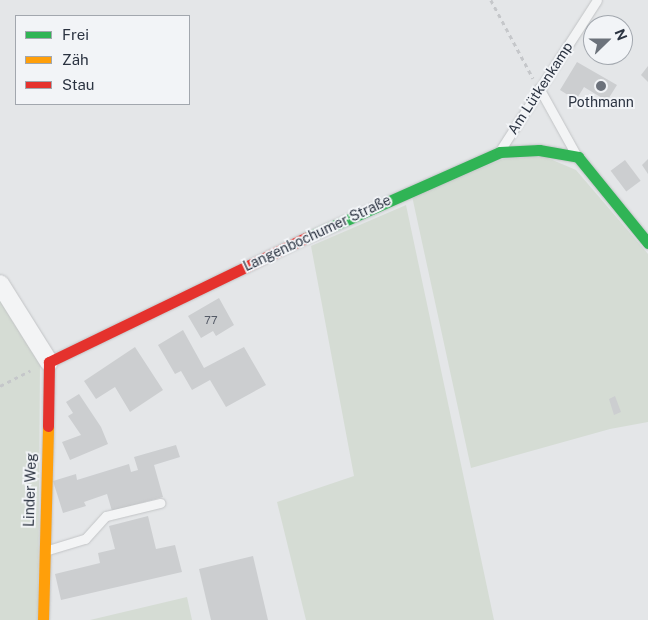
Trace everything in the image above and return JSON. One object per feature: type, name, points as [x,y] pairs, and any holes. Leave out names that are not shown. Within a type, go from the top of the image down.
[{"type":"street","name":"Langenbochumer Straße","points":[[49,362],[314,234],[500,152],[539,150],[578,157]]},
{"type":"street","points":[[578,157],[648,243]]},
{"type":"street","points":[[0,284],[49,362]]},
{"type":"street","name":"Linder Weg","points":[[43,620],[42,552],[49,362]]},
{"type":"lane","name":"Am Lütkenkamp","points":[[500,152],[539,88],[597,0]]},
{"type":"lane","points":[[539,88],[578,157]]},
{"type":"lane","points":[[42,552],[85,539],[106,516],[160,503]]},
{"type":"path","points":[[491,0],[539,88]]},
{"type":"path","points":[[0,386],[49,362]]},
{"type":"shaded area","points":[[543,156],[576,170],[648,254],[648,422],[610,429],[471,468],[412,196],[503,159]]},
{"type":"shaded area","points":[[406,205],[494,620],[306,620],[277,502],[354,476],[311,246]]},
{"type":"shaded area","points":[[0,299],[40,365],[38,620],[0,620]]},
{"type":"shaded area","points":[[187,597],[192,620],[90,620]]},
{"type":"building","points":[[577,62],[617,85],[607,101],[584,87],[576,100],[560,90]]},
{"type":"building","points":[[648,66],[648,82],[641,75]]},
{"type":"building","points":[[648,159],[648,174],[642,165]]},
{"type":"building","points":[[625,160],[641,181],[626,192],[611,171]]},
{"type":"building","points":[[219,298],[234,325],[216,336],[213,331],[201,338],[188,316]]},
{"type":"building","points":[[183,330],[204,368],[244,347],[266,385],[226,407],[210,380],[192,390],[181,371],[175,374],[158,345]]},
{"type":"building","points":[[135,347],[163,390],[130,412],[115,387],[96,399],[84,381]]},
{"type":"building","points":[[79,394],[101,427],[108,444],[70,460],[62,442],[81,435],[68,416],[73,413],[66,402]]},
{"type":"building","points":[[615,396],[621,412],[614,415],[609,399]]},
{"type":"building","points":[[176,445],[180,457],[154,465],[163,497],[112,511],[107,494],[84,502],[86,506],[63,513],[53,481],[76,474],[77,480],[129,464],[131,472],[138,470],[134,457]]},
{"type":"building","points":[[148,516],[156,549],[175,545],[182,572],[61,600],[55,574],[100,563],[98,553],[115,549],[109,526]]},
{"type":"building","points":[[253,556],[268,620],[211,620],[199,569]]},
{"type":"traffic: fast","points":[[306,238],[500,152],[539,150],[578,157],[648,243]]},
{"type":"traffic: slow","points":[[43,620],[48,426]]},
{"type":"traffic: jam","points":[[48,426],[49,362],[306,238]]},
{"type":"place","name":"Pothmann","points":[[601,86]]}]
